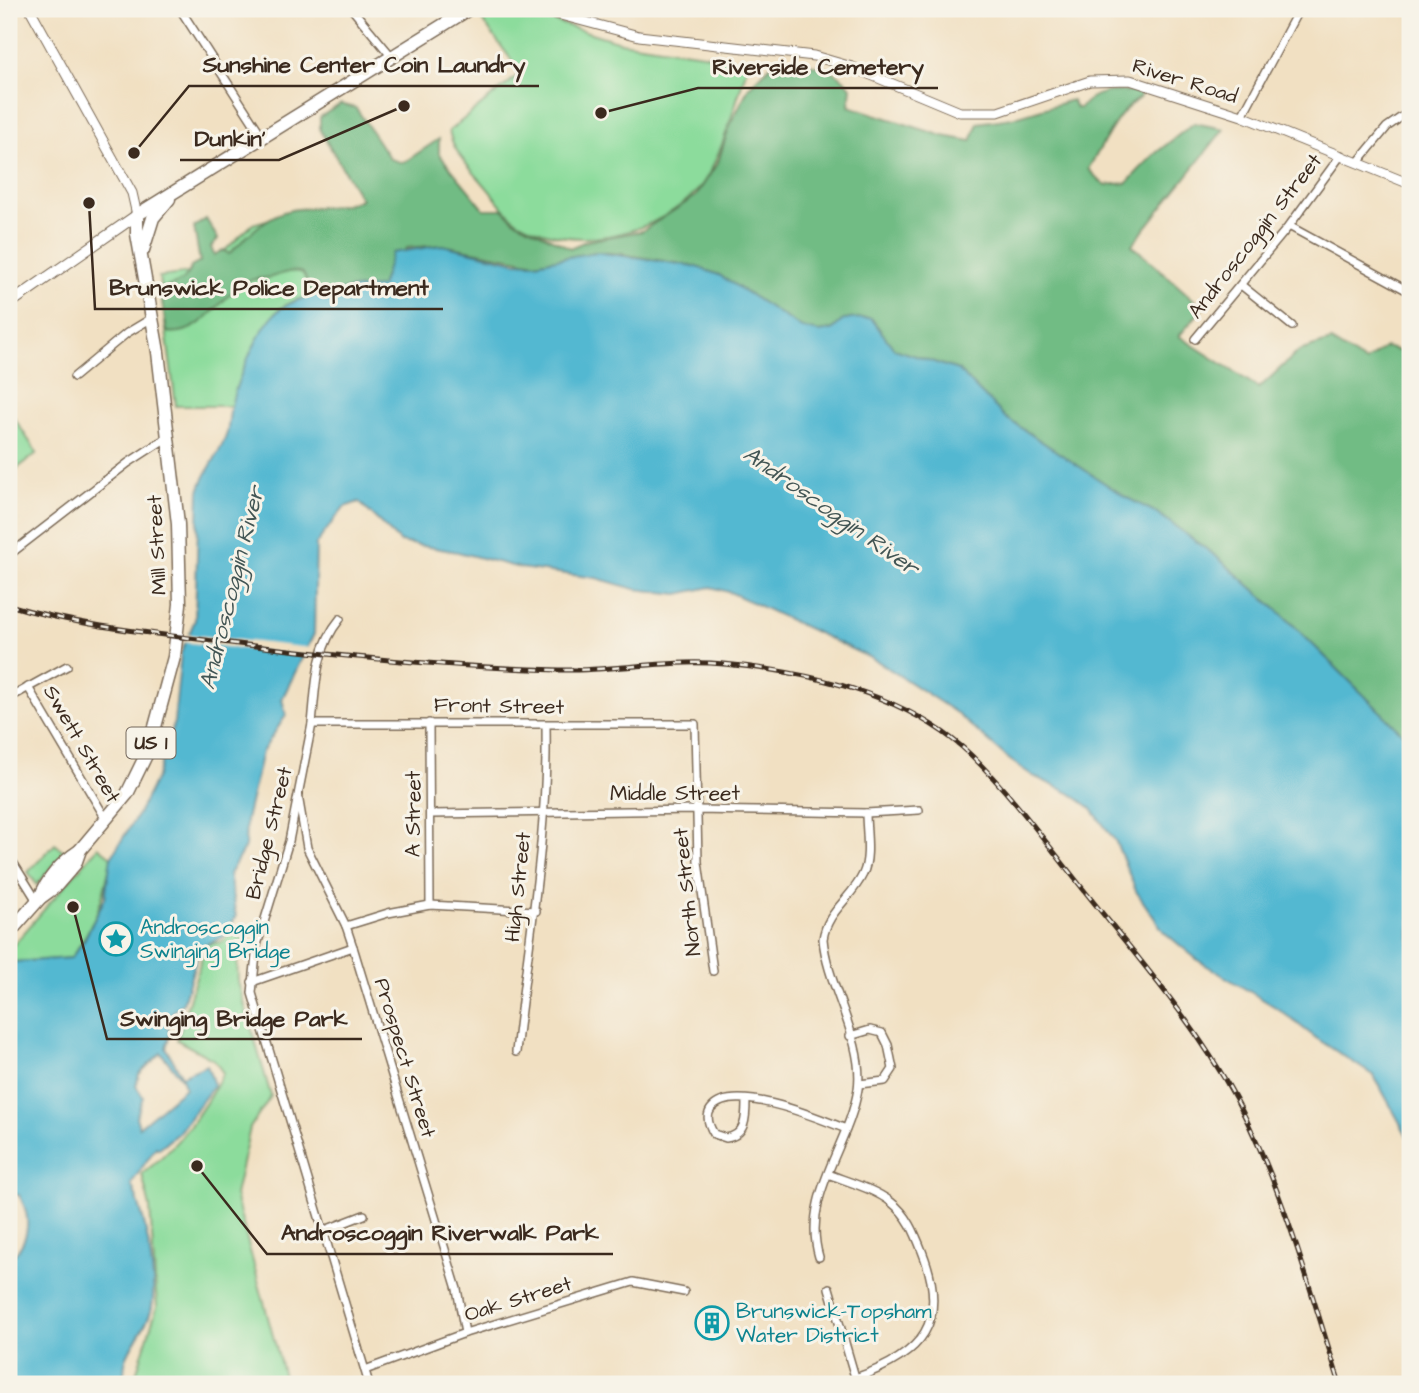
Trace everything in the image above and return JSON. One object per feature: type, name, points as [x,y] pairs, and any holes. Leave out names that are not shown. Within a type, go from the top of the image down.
[{"type":"highway","name":"US 1","points":[[142,254],[153,218],[183,185],[470,9]]},
{"type":"highway","points":[[137,215],[183,185]]},
{"type":"highway","name":"Mill Street","points":[[9,933],[38,899],[55,887],[75,864],[80,850],[127,793],[145,758],[174,657],[180,568],[169,437],[137,215]]},
{"type":"main road","points":[[9,304],[137,215]]},
{"type":"street","points":[[30,9],[132,193],[137,215]]},
{"type":"street","points":[[180,9],[262,136]]},
{"type":"street","points":[[352,9],[392,57]]},
{"type":"street","name":"River Road","points":[[538,9],[639,37],[814,56],[852,67],[932,103],[960,112],[998,111],[1036,101],[1071,86],[1110,79],[1150,85],[1242,116],[1359,161],[1410,184]]},
{"type":"street","points":[[1242,116],[1299,9]]},
{"type":"street","points":[[1359,161],[1387,127],[1410,111]]},
{"type":"street","name":"Androscoggin Street","points":[[1195,339],[1289,226],[1341,155]]},
{"type":"street","points":[[1289,226],[1410,292]]},
{"type":"street","points":[[1241,285],[1292,326]]},
{"type":"street","points":[[74,377],[127,333],[153,317]]},
{"type":"street","points":[[9,555],[128,463],[169,437]]},
{"type":"street","points":[[312,724],[320,656],[330,631],[340,620]]},
{"type":"street","points":[[9,698],[66,666]]},
{"type":"street","name":"Swett Street","points":[[28,687],[106,819]]},
{"type":"street","name":"A Street","points":[[429,723],[430,905]]},
{"type":"street","name":"Front Street","points":[[312,724],[695,724]]},
{"type":"street","name":"Bridge Street","points":[[312,724],[289,841],[257,945],[252,982],[253,993],[369,1384]]},
{"type":"street","name":"North Street","points":[[695,724],[698,862],[713,971]]},
{"type":"street","name":"High Street","points":[[516,1052],[536,911],[544,812],[546,725]]},
{"type":"street","name":"Prospect Street","points":[[298,798],[304,832],[314,863],[346,926],[353,947],[457,1289],[464,1333]]},
{"type":"street","name":"Middle Street","points":[[431,814],[695,810],[866,813],[919,810]]},
{"type":"street","points":[[819,1257],[814,1230],[817,1204],[846,1129],[859,1084],[850,1036],[823,939],[827,922],[863,874],[866,859],[866,813]]},
{"type":"street","points":[[9,856],[38,899]]},
{"type":"street","points":[[346,926],[387,912],[430,905],[536,911]]},
{"type":"street","points":[[252,982],[353,947]]},
{"type":"street","points":[[850,1036],[870,1030],[882,1033],[888,1045],[892,1069],[885,1081],[859,1084]]},
{"type":"street","points":[[746,1101],[745,1123],[738,1134],[726,1138],[714,1133],[708,1121],[715,1105],[728,1101],[746,1101],[782,1103],[846,1129]]},
{"type":"street","points":[[828,1174],[883,1197],[904,1215],[919,1242],[933,1283],[933,1314],[918,1344],[890,1365],[856,1381],[829,1288]]},
{"type":"street","points":[[325,1230],[364,1215]]},
{"type":"street","name":"Oak Street","points":[[365,1370],[464,1333],[633,1282],[684,1292]]},
{"type":"green space","points":[[498,9],[514,9],[620,42],[710,55],[748,65],[718,153],[702,185],[692,196],[653,222],[609,236],[563,236],[541,231],[519,222],[509,214],[462,159],[449,131],[521,73],[482,20]]},
{"type":"green space","points":[[773,63],[806,64],[826,68],[835,72],[851,87],[849,106],[943,136],[971,141],[978,123],[1012,118],[1072,100],[1076,108],[1080,108],[1093,97],[1108,92],[1141,92],[1140,98],[1117,120],[1088,169],[1104,185],[1127,183],[1152,156],[1194,123],[1224,129],[1132,245],[1203,308],[1179,336],[1259,388],[1299,351],[1331,341],[1365,362],[1385,347],[1410,354],[1410,741],[1284,616],[1217,557],[1157,513],[1127,498],[1006,418],[958,370],[894,349],[871,318],[845,319],[832,330],[819,332],[802,328],[719,275],[694,266],[596,252],[535,263],[442,245],[407,248],[381,288],[354,288],[313,297],[303,273],[291,272],[250,280],[235,290],[200,323],[179,332],[167,332],[160,288],[180,282],[191,267],[200,262],[194,227],[206,219],[218,239],[211,247],[214,255],[223,250],[229,254],[257,228],[282,212],[327,207],[361,199],[320,130],[320,117],[341,104],[356,108],[390,159],[403,163],[439,139],[439,154],[484,209],[503,209],[514,220],[570,248],[586,241],[642,231],[696,196],[718,162],[729,127],[749,87]]},
{"type":"green space","points":[[290,213],[381,288],[328,292],[300,299],[280,309],[257,341],[231,406],[176,406],[159,277],[203,271],[253,224]]},
{"type":"green space","points":[[9,410],[37,453],[9,475]]},
{"type":"green space","points":[[55,844],[65,852],[37,885],[28,872]]},
{"type":"green space","points":[[98,847],[111,857],[106,885],[93,922],[71,958],[14,962],[9,958],[9,950]]},
{"type":"green space","points":[[233,931],[248,943],[237,959],[238,982],[271,1096],[250,1128],[235,1195],[286,1384],[133,1384],[157,1307],[150,1208],[142,1174],[167,1152],[188,1128],[223,1073],[214,1060],[177,1040],[206,944],[222,942]]},
{"type":"water","name":"Androscoggin River","points":[[442,245],[516,262],[535,263],[596,252],[694,266],[719,275],[802,328],[819,332],[832,330],[844,319],[871,318],[894,349],[958,370],[1006,418],[1127,498],[1157,513],[1217,557],[1284,616],[1410,741],[1410,1141],[1374,1076],[1316,1038],[1277,1008],[1199,961],[1164,932],[1136,891],[1116,842],[1091,808],[1070,793],[1033,776],[1010,760],[955,712],[877,661],[732,593],[711,587],[678,594],[635,589],[596,578],[520,568],[458,552],[400,542],[359,502],[344,507],[316,544],[314,634],[282,699],[286,715],[262,752],[246,820],[245,847],[229,874],[236,917],[223,937],[200,947],[183,1003],[165,1019],[170,1033],[166,1048],[182,1076],[207,1065],[214,1085],[178,1133],[158,1149],[156,1147],[131,1184],[145,1228],[152,1265],[153,1298],[149,1317],[125,1362],[120,1384],[9,1384],[9,1259],[25,1238],[27,1221],[19,1195],[9,1194],[9,965],[14,962],[71,958],[84,940],[105,898],[111,857],[138,814],[157,776],[174,722],[181,653],[195,620],[199,491],[227,433],[234,395],[258,338],[274,315],[291,303],[330,292],[381,287],[392,253]],"holes":[[[161,1053],[183,1080],[185,1088],[139,1127],[136,1117],[143,1097],[136,1086],[139,1074]]]},
{"type":"pier","points":[[185,634],[311,648],[307,656],[182,642]]},
{"type":"railway","points":[[9,605],[88,624],[141,632],[390,660],[559,670],[683,663],[757,668],[824,680],[888,702],[918,717],[972,756],[1016,804],[1164,991],[1220,1071],[1253,1133],[1282,1204],[1340,1384]]},
{"type":"place","name":"Dunkin'","points":[[404,106]]},
{"type":"place","name":"Riverside Cemetery","points":[[601,113]]},
{"type":"place","name":"Sunshine Center Coin Laundry","points":[[134,153]]},
{"type":"place","name":"Brunswick Police Department","points":[[89,203]]},
{"type":"place","name":"Swinging Bridge Park","points":[[73,907]]},
{"type":"place","name":"Androscoggin Swinging Bridge","points":[[116,939]]},
{"type":"place","name":"Androscoggin Riverwalk Park","points":[[197,1166]]},
{"type":"place","name":"Brunswick-Topsham Water District","points":[[712,1323]]}]
